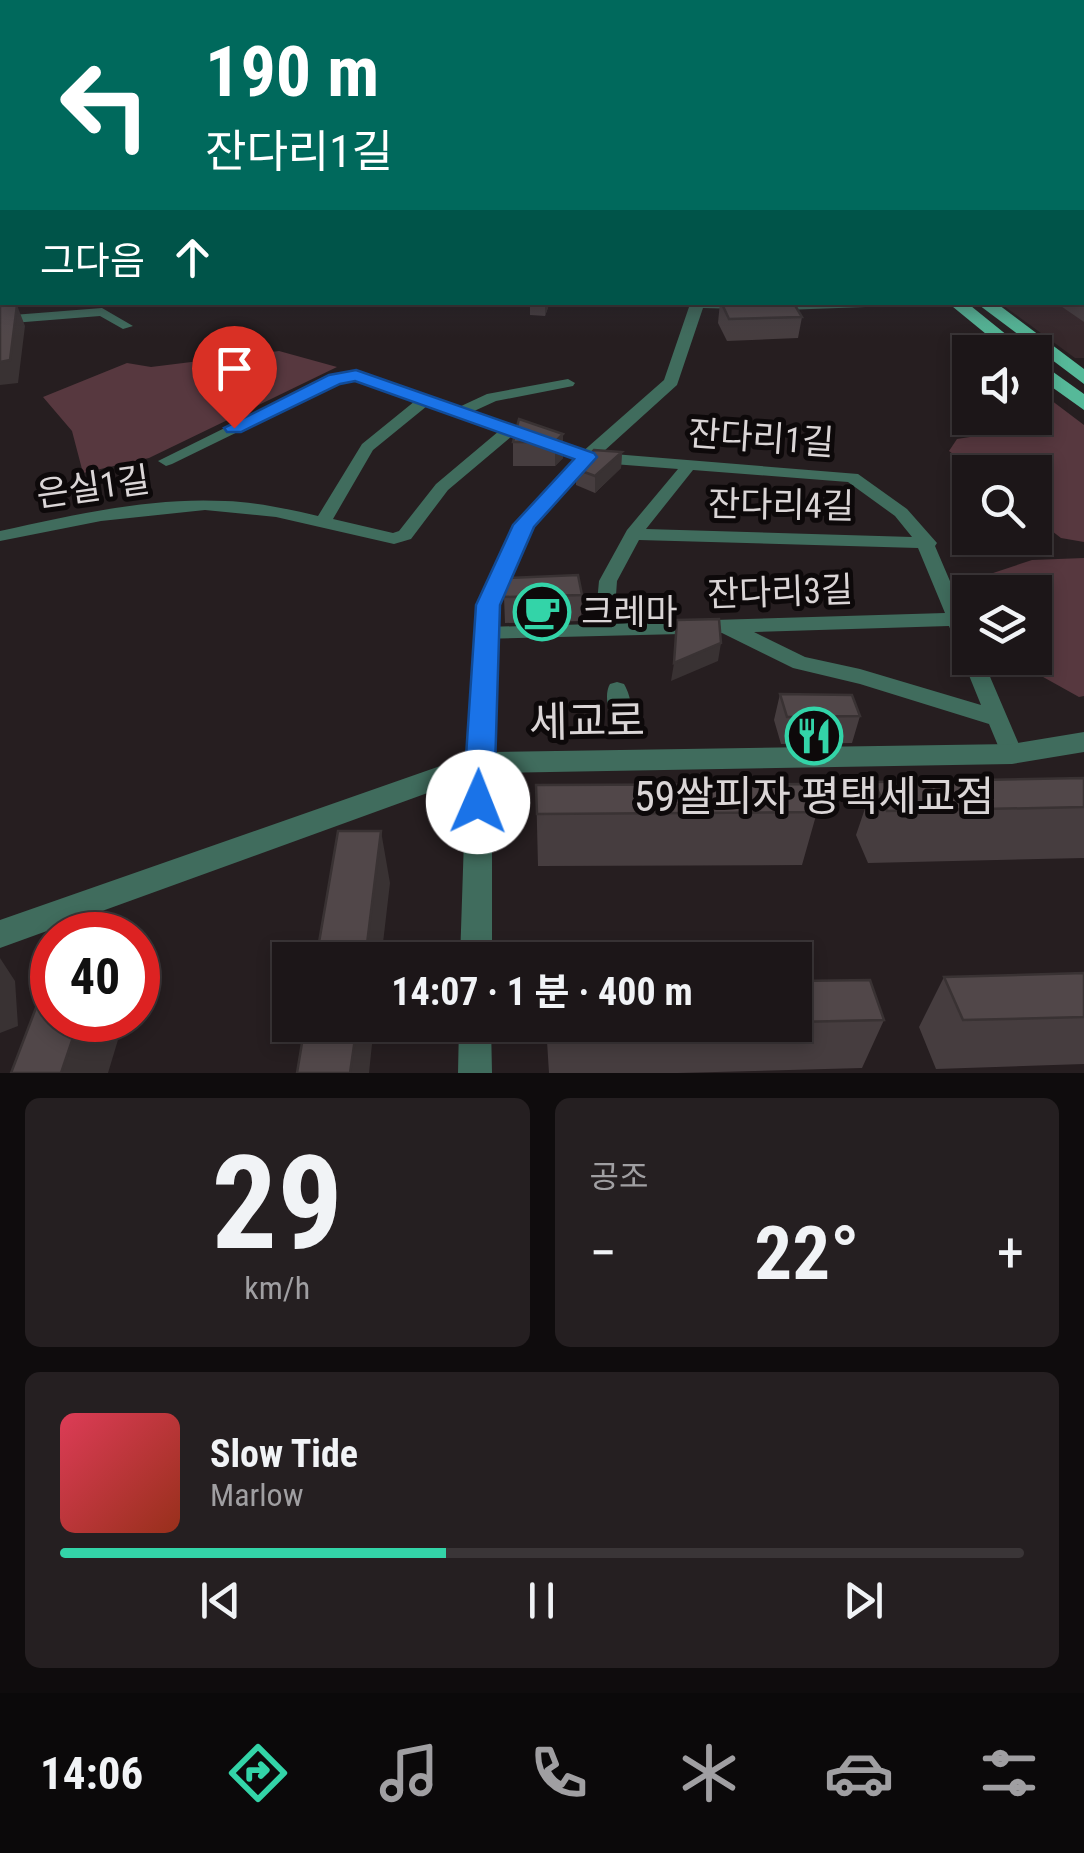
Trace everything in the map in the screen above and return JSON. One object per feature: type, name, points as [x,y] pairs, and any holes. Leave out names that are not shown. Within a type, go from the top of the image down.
[{"type":"main road","points":[[960,305],[998,335]]},
{"type":"main road","points":[[987,305],[1084,378]]},
{"type":"main road","points":[[1052,379],[1084,404]]},
{"type":"street","points":[[476,942],[479,763],[488,605],[524,525],[587,457],[671,382],[698,305]]},
{"type":"street","points":[[0,320],[102,312],[127,326]]},
{"type":"street","name":"은실1길","points":[[166,460],[336,379],[356,376],[462,412]]},
{"type":"street","points":[[462,412],[525,389],[568,384]]},
{"type":"street","points":[[427,400],[367,447],[318,523],[394,539],[404,535],[442,488],[510,430]]},
{"type":"street","name":"잔다리1길","points":[[462,412],[587,457],[852,477],[882,493],[928,543],[952,608]]},
{"type":"street","name":"잔다리4길","points":[[604,630],[608,580],[632,534],[688,466]]},
{"type":"street","name":"은실1길","points":[[0,536],[73,520],[204,505],[239,507],[318,523]]},
{"type":"street","name":"잔다리4길","points":[[632,534],[928,543]]},
{"type":"street","name":"잔다리3길","points":[[486,634],[952,619]]},
{"type":"street","points":[[726,627],[800,663],[860,676],[996,718]]},
{"type":"street","name":"잔다리1길","points":[[979,675],[1012,754]]},
{"type":"street","points":[[617,690],[622,714]]},
{"type":"street","name":"세교로","points":[[0,934],[479,763],[1012,754],[1084,742]]},
{"type":"street","points":[[474,1073],[475,1042]]},
{"type":"shaded area","points":[[1003,305],[1084,305],[1084,358],[1075,358],[1052,341],[1052,335],[1044,335]]},
{"type":"shaded area","points":[[279,351],[337,367],[149,458],[83,473],[72,431],[43,397],[127,363],[151,367]]},
{"type":"shaded area","points":[[1052,401],[1084,425],[1084,542],[1061,538],[1052,531],[1052,455],[954,455],[949,451],[957,439],[1052,435]]},
{"type":"shaded area","points":[[1084,558],[1084,696],[1079,697],[1040,675],[1052,675],[1052,575],[987,575],[1032,560]]},
{"type":"building","points":[[17,305],[10,360],[0,362],[0,306]]},
{"type":"building","points":[[722,305],[795,305],[802,317],[729,319]]},
{"type":"building","points":[[519,419],[563,434],[555,442],[513,442]]},
{"type":"building","points":[[594,450],[622,452],[595,476],[576,469]]},
{"type":"building","points":[[578,575],[582,595],[504,597],[505,578]]},
{"type":"building","points":[[719,619],[721,643],[674,663],[677,620]]},
{"type":"building","points":[[780,694],[852,695],[860,716],[787,717]]},
{"type":"building","points":[[1084,778],[1084,807],[887,811],[874,782]]},
{"type":"building","points":[[806,784],[817,812],[537,814],[536,785]]},
{"type":"building","points":[[338,831],[381,831],[367,942],[319,942]]},
{"type":"building","points":[[1084,973],[1084,1017],[963,1020],[944,977]]},
{"type":"building","points":[[870,980],[884,1020],[812,1022],[812,981]]},
{"type":"building","points":[[30,1023],[30,1042],[72,1042],[61,1073],[11,1073]]},
{"type":"building","points":[[302,1042],[355,1042],[350,1073],[297,1073]]},
{"type":"place","name":"크레마","points":[[542,612]]},
{"type":"place","name":"59쌀피자 평택세교점","points":[[814,736]]},
{"type":"route","points":[[234,428],[336,379],[356,376],[587,457],[524,525],[488,605],[478,802]]}]
